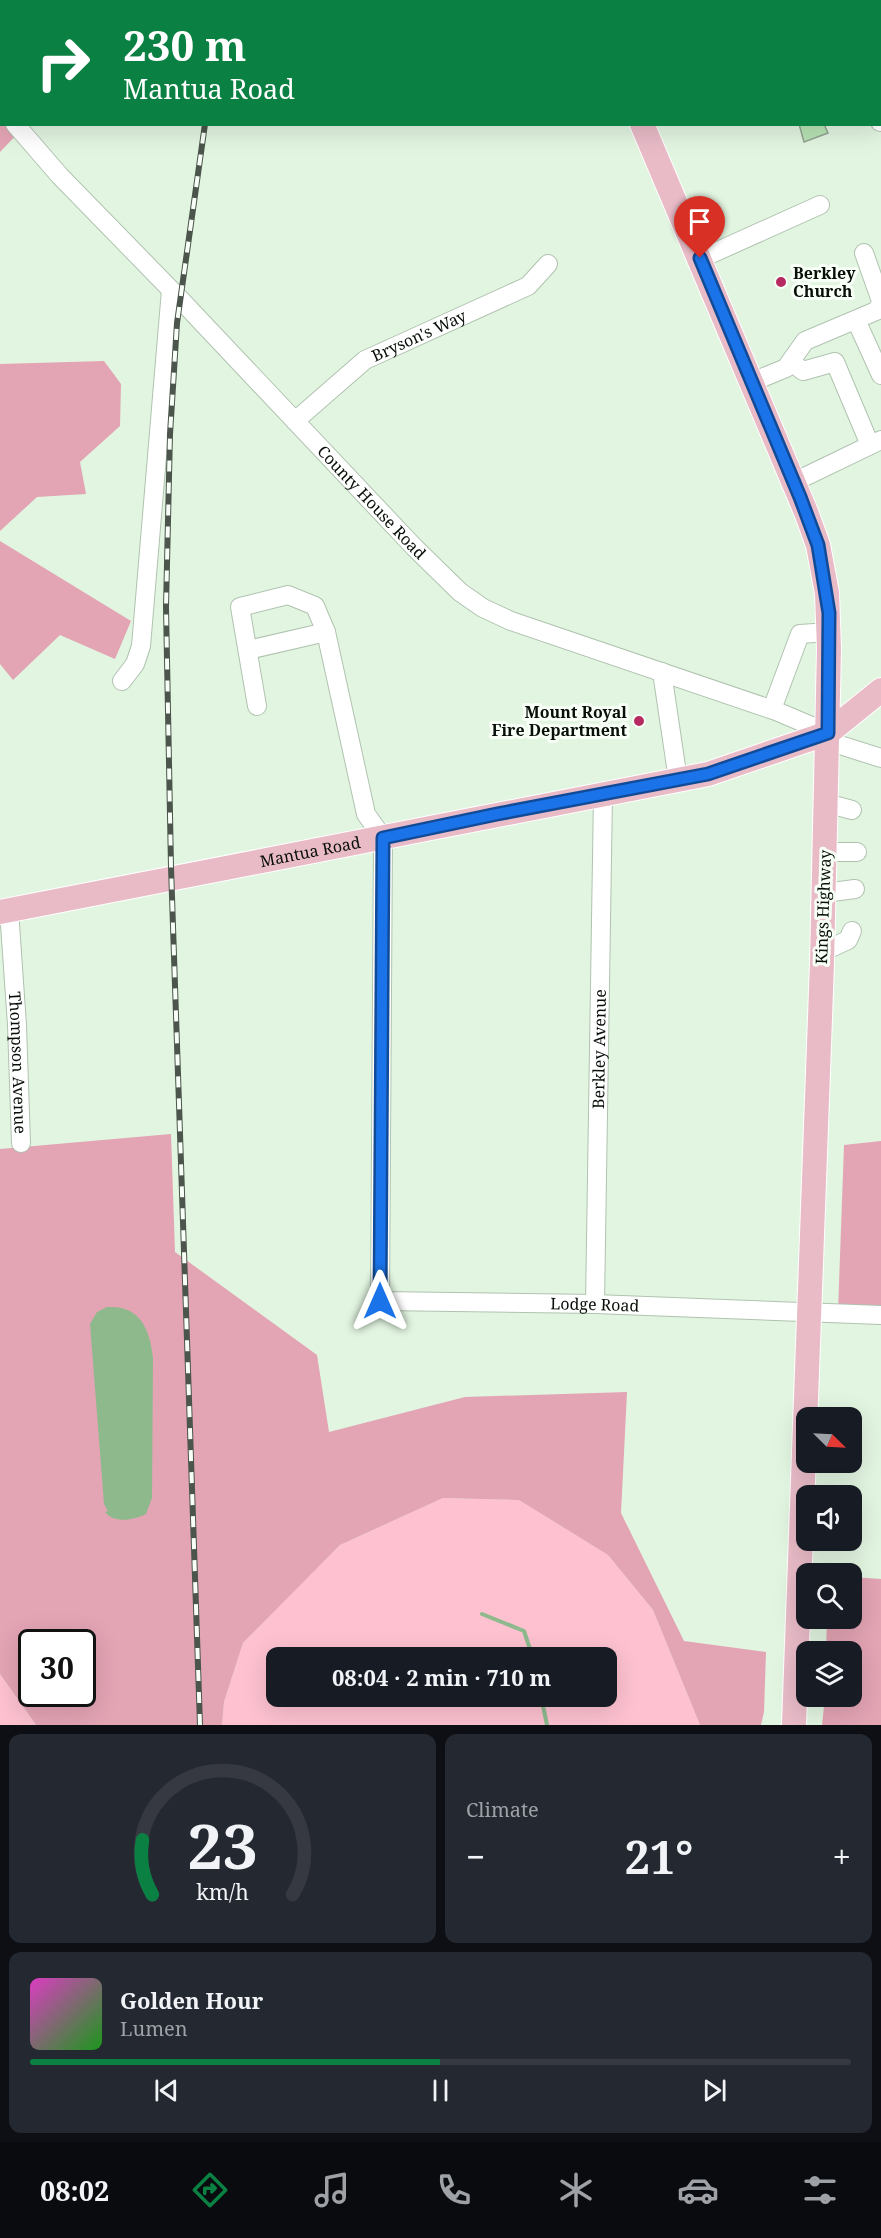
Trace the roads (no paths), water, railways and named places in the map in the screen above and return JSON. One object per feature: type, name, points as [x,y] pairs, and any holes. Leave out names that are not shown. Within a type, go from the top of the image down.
[{"type":"main road","name":"Kings Highway","points":[[643,126],[794,482],[818,545],[827,593],[828,733],[824,892],[795,1725]]},
{"type":"main road","points":[[828,733],[881,690]]},
{"type":"main road","name":"Mantua Road","points":[[4,911],[708,774],[828,733]]},
{"type":"street","name":"County House Road","points":[[17,126],[60,176],[414,547],[468,598],[511,621],[772,709],[828,733],[840,745],[881,758]]},
{"type":"street","points":[[700,258],[820,205]]},
{"type":"street","points":[[752,382],[786,368],[805,341],[876,311],[881,302],[864,253]]},
{"type":"street","name":"Bryson's Way","points":[[295,421],[365,360],[528,286],[548,264]]},
{"type":"street","points":[[122,681],[135,664],[141,646],[171,290]]},
{"type":"street","points":[[856,320],[881,375]]},
{"type":"street","points":[[794,482],[875,442],[823,334]]},
{"type":"street","points":[[791,362],[803,371],[835,362]]},
{"type":"street","points":[[257,706],[240,607],[288,596],[315,606],[326,632],[366,814],[383,838]]},
{"type":"street","points":[[248,650],[326,632]]},
{"type":"street","points":[[772,709],[800,634],[829,632]]},
{"type":"street","points":[[662,672],[678,780]]},
{"type":"street","name":"Berkley Avenue","points":[[595,1304],[603,794]]},
{"type":"street","points":[[826,803],[852,810]]},
{"type":"street","name":"Lodge Road","points":[[383,838],[380,1301],[595,1304],[881,1315]]},
{"type":"street","points":[[825,852],[857,852]]},
{"type":"street","points":[[824,892],[855,889]]},
{"type":"street","name":"Thompson Avenue","points":[[4,911],[17,1025],[21,1143]]},
{"type":"street","points":[[822,952],[848,940],[852,932]]},
{"type":"waterway","points":[[482,1614],[524,1631],[529,1647]]},
{"type":"waterway","points":[[543,1707],[547,1725]]},
{"type":"railway","points":[[200,1725],[171,867],[166,607],[170,434],[177,323],[205,126]]},
{"type":"place","name":"Berkley Church","points":[[781,282]]},
{"type":"place","name":"Mount Royal Fire Department","points":[[639,721]]}]
